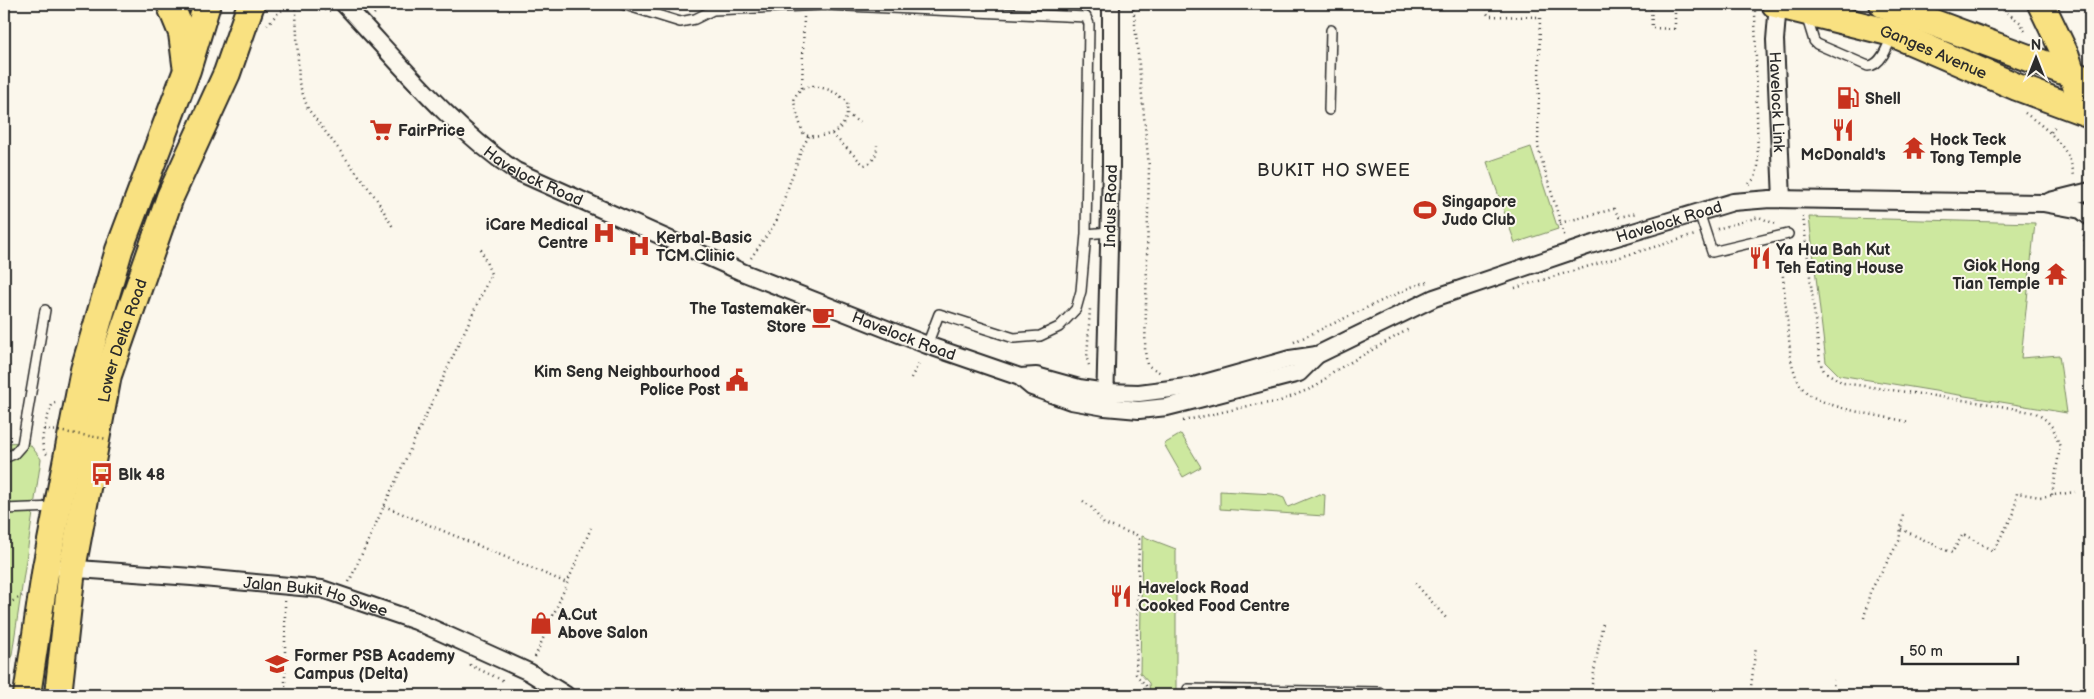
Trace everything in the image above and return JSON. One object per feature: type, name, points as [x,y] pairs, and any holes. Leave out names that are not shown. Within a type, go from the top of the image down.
[{"type":"main road","points":[[170,4],[182,32],[187,70]]},
{"type":"main road","name":"Lower Delta Road","points":[[27,695],[46,567],[84,370],[119,250],[187,70],[207,4]]},
{"type":"main road","name":"Lower Delta Road","points":[[58,695],[72,569],[108,375],[170,196],[227,73],[251,4]]},
{"type":"main road","points":[[243,30],[268,4]]},
{"type":"main road","name":"Ganges Avenue","points":[[1884,4],[2081,78]]},
{"type":"main road","points":[[2041,4],[2081,78],[2089,117]]},
{"type":"main road","name":"Ganges Avenue","points":[[1768,5],[1804,10],[1892,33],[2089,117]]},
{"type":"street","name":"Havelock Road","points":[[344,4],[441,107],[494,156],[516,171],[742,272],[927,345],[1020,377],[1036,376],[1105,400],[1194,386],[1290,358],[1317,355],[1434,298],[1590,245],[1732,202],[1782,199],[2043,203],[2080,210],[2085,221]]},
{"type":"street","name":"Indus Road","points":[[1105,400],[1110,232],[1111,4]]},
{"type":"street","name":"Havelock Link","points":[[1768,5],[1775,49],[1782,199]]},
{"type":"street","name":"Havelock Road","points":[[2043,203],[2090,191]]},
{"type":"street","name":"Jalan Bukit Ho Swee","points":[[46,567],[312,587],[343,594],[416,621],[528,672],[561,693]]},
{"type":"lane","points":[[622,4],[680,22],[695,19],[713,10],[804,6],[1086,17],[1089,24],[1086,234],[1081,291],[1076,309],[1059,327],[1040,336],[1014,338],[939,314],[927,345]]},
{"type":"lane","points":[[1804,10],[1814,41],[1817,44],[1868,66],[1873,66],[1879,62],[1892,33]]},
{"type":"lane","points":[[1329,110],[1331,30]]},
{"type":"lane","points":[[1699,212],[1712,252],[1784,235]]},
{"type":"lane","points":[[1086,234],[1110,232]]},
{"type":"lane","points":[[4,458],[14,454],[22,445],[45,310]]},
{"type":"lane","points":[[4,509],[58,507]]},
{"type":"lane","points":[[1188,695],[1188,689],[1379,692],[1379,695]]},
{"type":"path","points":[[294,4],[299,84],[308,109],[376,198],[394,229]]},
{"type":"path","points":[[371,18],[383,4]]},
{"type":"path","points":[[1133,4],[1148,167],[1145,351],[1147,365],[1152,370]]},
{"type":"path","points":[[1486,4],[1486,12],[1489,16],[1540,17],[1538,147],[1565,238],[1556,241]]},
{"type":"path","points":[[1651,4],[1652,28],[1675,29],[1675,4]]},
{"type":"path","points":[[1730,4],[1768,5],[1758,166],[1754,178],[1745,186]]},
{"type":"path","points":[[1995,4],[2021,23],[2028,38]]},
{"type":"path","points":[[802,88],[813,86],[826,88],[840,94],[847,102],[845,122],[838,131],[832,134],[809,136],[804,134],[794,103],[797,94],[802,88],[804,6]]},
{"type":"path","points":[[2019,109],[2050,132],[2070,161],[2074,182]]},
{"type":"path","points":[[847,114],[860,122]]},
{"type":"path","points":[[2050,132],[2056,126]]},
{"type":"path","points":[[832,134],[864,165],[869,164],[874,158],[877,145]]},
{"type":"path","points":[[742,272],[776,222],[802,148],[809,136]]},
{"type":"path","points":[[1560,223],[1614,209],[1619,217],[1646,211]]},
{"type":"path","points":[[1812,215],[1802,215],[1820,362],[1824,371],[1843,383],[2036,412],[2053,428],[2060,447],[2052,495]]},
{"type":"path","points":[[1511,290],[1759,217],[1775,224],[1784,235],[1791,360],[1795,376],[1806,391],[1824,403],[1909,422]]},
{"type":"path","points":[[2085,221],[2090,280]]},
{"type":"path","points":[[343,594],[491,274],[480,247]]},
{"type":"path","points":[[1289,344],[1411,287],[1430,281]]},
{"type":"path","points":[[1403,333],[1411,328]]},
{"type":"path","points":[[911,378],[920,361]]},
{"type":"path","points":[[44,429],[108,439]]},
{"type":"path","points":[[1901,529],[1952,553],[1963,534],[1993,551],[2014,513],[2017,493],[2040,497],[2075,492]]},
{"type":"path","points":[[1083,501],[1091,507],[1104,524],[1136,535],[1139,539],[1136,674],[1146,686],[1146,695]]},
{"type":"path","points":[[384,506],[567,584]]},
{"type":"path","points":[[1864,618],[1870,592],[1899,541],[1903,515]]},
{"type":"path","points":[[528,672],[591,528]]},
{"type":"path","points":[[1415,584],[1447,619]]},
{"type":"path","points":[[285,594],[285,695]]},
{"type":"path","points":[[1592,684],[1603,622]]},
{"type":"path","points":[[1750,695],[1756,646]]},
{"type":"path","points":[[463,661],[506,682]]},
{"type":"path","points":[[1832,695],[1834,680]]},
{"type":"green space","points":[[1531,147],[1558,229],[1515,243],[1487,162]]},
{"type":"green space","points":[[1809,217],[2035,223],[2021,358],[2059,355],[2067,413],[1839,375],[1826,362]]},
{"type":"green space","points":[[1181,434],[1201,467],[1183,477],[1164,444]]},
{"type":"green space","points":[[28,442],[41,459],[6,695],[4,695],[4,443]]},
{"type":"green space","points":[[1220,491],[1273,494],[1284,498],[1288,507],[1319,494],[1325,495],[1324,516],[1220,509]]},
{"type":"green space","points":[[1142,536],[1176,549],[1176,695],[1150,695],[1149,683],[1140,673]]},
{"type":"place","name":"Shell","points":[[1848,98]]},
{"type":"place","name":"FairPrice","points":[[381,130]]},
{"type":"place","name":"McDonald's","points":[[1843,130]]},
{"type":"place","name":"Hock Teck Tong Temple","points":[[1914,148]]},
{"type":"place","name":"Singapore Judo Club","points":[[1425,210]]},
{"type":"place","name":"iCare Medical Centre","points":[[604,233]]},
{"type":"place","name":"Kerbal-Basic TCM Clinic","points":[[639,246]]},
{"type":"place","name":"Ya Hua Bah Kut Teh Eating House","points":[[1760,258]]},
{"type":"place","name":"Giok Hong Tian Temple","points":[[2056,274]]},
{"type":"place","name":"The Tastemaker Store","points":[[823,317]]},
{"type":"place","name":"Kim Seng Neighbourhood Police Post","points":[[737,380]]},
{"type":"place","name":"Blk 48","points":[[102,474]]},
{"type":"place","name":"Havelock Road Cooked Food Centre","points":[[1121,596]]},
{"type":"place","name":"A.Cut Above Salon","points":[[541,623]]},
{"type":"place","name":"Former PSB Academy Campus (Delta)","points":[[277,664]]},
{"type":"district","name":"BUKIT HO SWEE","points":[[1334,170]]}]
